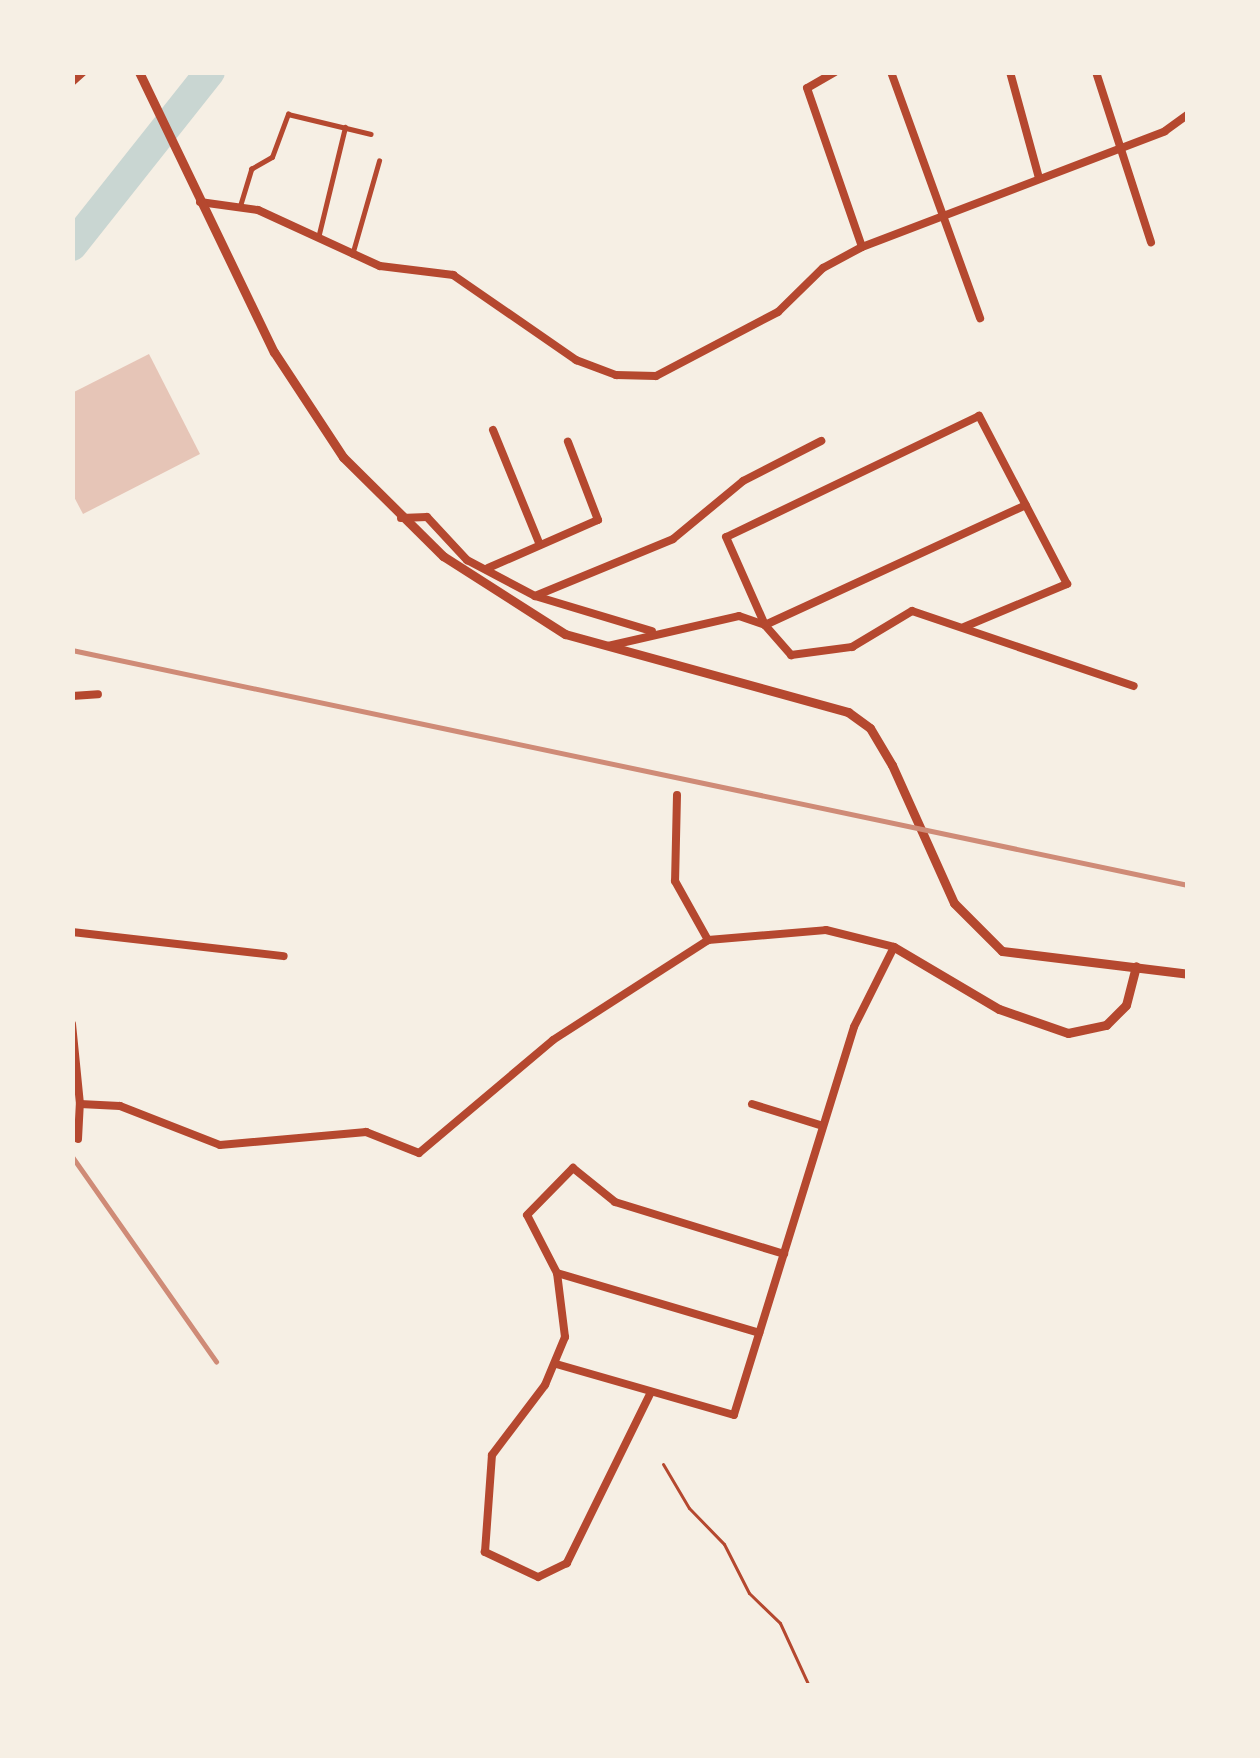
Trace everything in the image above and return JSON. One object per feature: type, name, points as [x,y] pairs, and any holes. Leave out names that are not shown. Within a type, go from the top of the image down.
[{"type":"street","points":[[72,82],[83,72]]},
{"type":"street","points":[[139,72],[274,352],[344,457],[400,518],[545,624],[604,648],[829,703],[870,728],[955,903],[1001,951],[1188,974]]},
{"type":"street","points":[[836,72],[807,88],[862,247]]},
{"type":"street","points":[[891,72],[980,318]]},
{"type":"street","points":[[1010,72],[1039,178]]},
{"type":"street","points":[[1096,72],[1151,242]]},
{"type":"street","points":[[196,197],[240,206],[352,255],[453,275],[576,361],[616,375],[656,376],[778,312],[823,268],[862,247],[1166,131],[1188,114]]},
{"type":"street","points":[[964,627],[1067,584],[979,416],[726,537],[765,625],[791,656],[851,647],[912,611],[1134,686]]},
{"type":"street","points":[[493,430],[541,545]]},
{"type":"street","points":[[535,596],[673,539],[743,481],[821,441]]},
{"type":"street","points":[[487,568],[598,520],[568,442]]},
{"type":"street","points":[[604,648],[739,616],[765,625],[1026,505]]},
{"type":"street","points":[[400,518],[427,517],[455,550],[535,596],[656,632]]},
{"type":"street","points":[[72,695],[98,694]]},
{"type":"street","points":[[677,796],[675,880],[708,940]]},
{"type":"street","points":[[80,1104],[120,1106],[220,1145],[366,1132],[419,1153],[553,1040],[708,940],[826,930],[894,946],[999,1009],[1068,1033],[1106,1025],[1126,1005],[1136,966]]},
{"type":"street","points":[[72,932],[284,956]]},
{"type":"street","points":[[556,1364],[734,1415],[854,1027],[894,946]]},
{"type":"street","points":[[72,1024],[80,1104],[78,1139]]},
{"type":"street","points":[[752,1104],[823,1126]]},
{"type":"street","points":[[651,1392],[566,1563],[550,1575],[525,1574],[485,1552],[486,1495],[504,1433],[556,1364],[565,1337],[557,1273],[526,1215],[573,1168],[614,1202],[784,1254]]},
{"type":"street","points":[[557,1273],[759,1333]]},
{"type":"lane","points":[[240,206],[254,164],[272,157],[288,114],[371,134]]},
{"type":"lane","points":[[317,240],[344,127]]},
{"type":"lane","points":[[352,255],[379,161]]},
{"type":"path","points":[[663,1463],[689,1508],[724,1544],[749,1593],[780,1623],[809,1686]]},
{"type":"building","points":[[149,354],[200,454],[83,514],[72,493],[72,393]]},
{"type":"waterway","points":[[72,246],[210,72]]},
{"type":"railway","points":[[72,650],[1188,885]]},
{"type":"railway","points":[[72,1156],[216,1361]]}]
